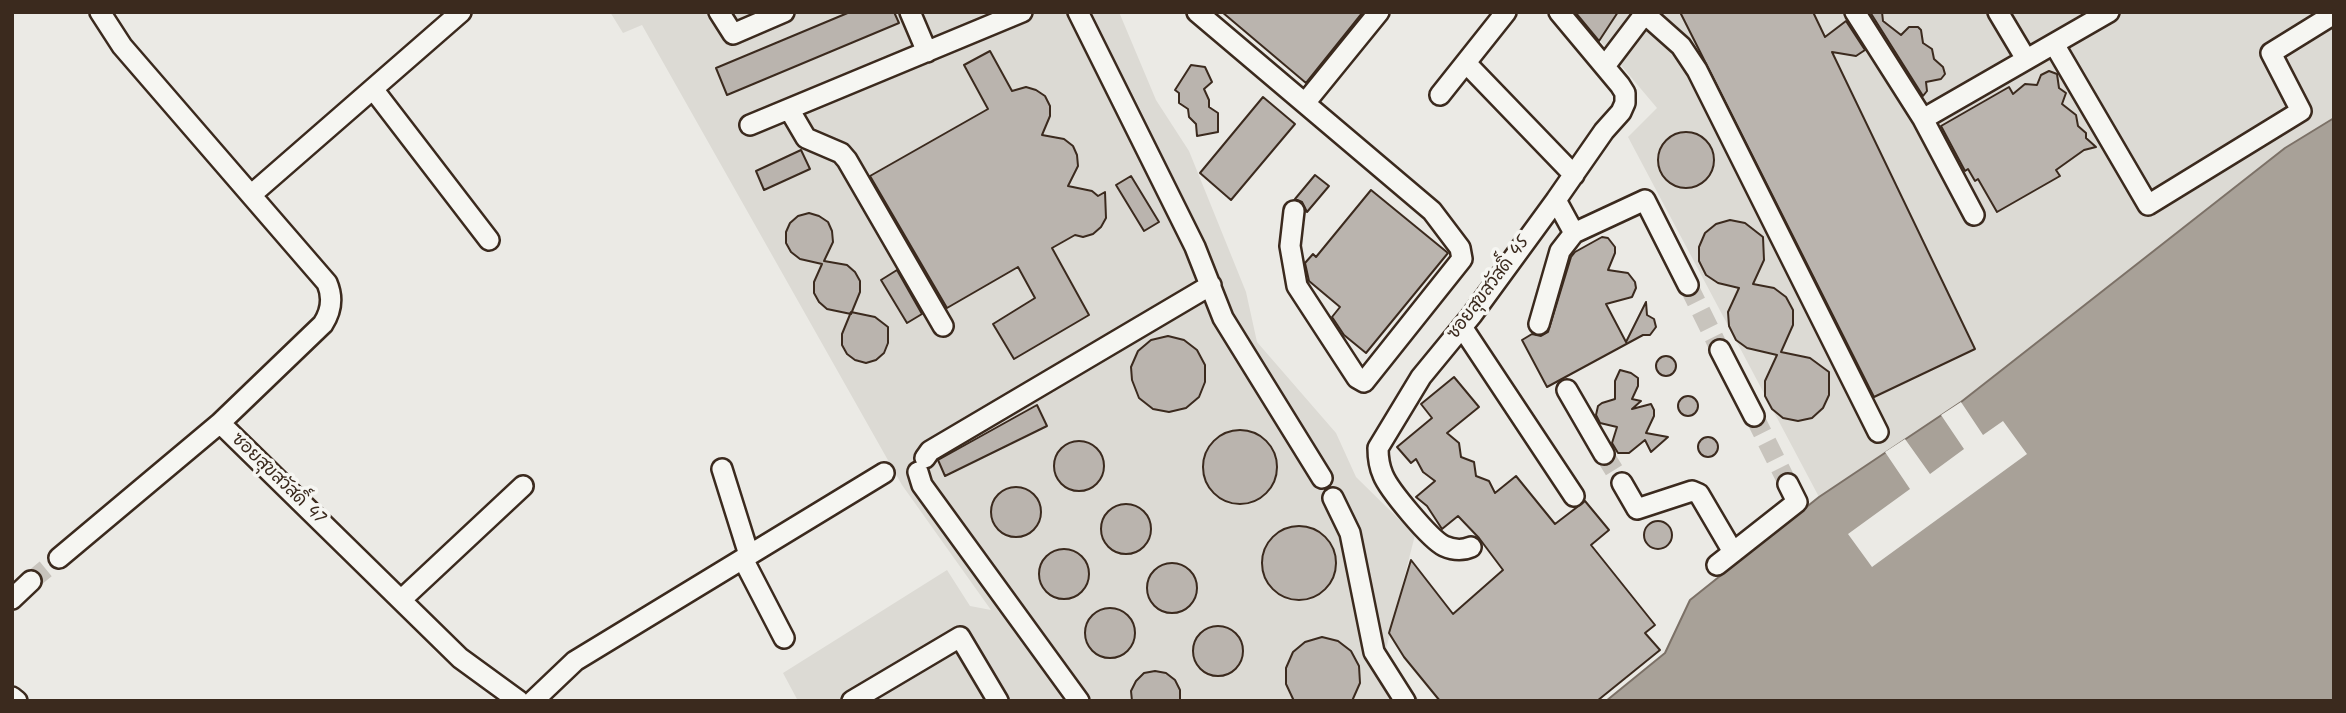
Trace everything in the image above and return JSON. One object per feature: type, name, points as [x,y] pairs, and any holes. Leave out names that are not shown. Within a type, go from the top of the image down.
[{"type":"street","name":"ซอยสุขสวัสดิ์ 47","points":[[100,12],[122,46],[327,283],[332,296],[328,316],[319,329],[220,423],[460,657],[519,701]]},
{"type":"street","points":[[251,195],[461,12]]},
{"type":"street","points":[[719,12],[733,34],[784,12]]},
{"type":"street","points":[[910,12],[927,52]]},
{"type":"street","points":[[750,125],[1022,12]]},
{"type":"street","points":[[1078,12],[1195,247],[1223,318],[1322,478]]},
{"type":"street","points":[[1197,12],[1432,211],[1460,248],[1462,259],[1364,382],[1357,378],[1297,286],[1290,246],[1294,211]]},
{"type":"street","points":[[1305,103],[1380,12]]},
{"type":"street","points":[[1440,95],[1506,12]]},
{"type":"street","name":"ซอยสุขสวัสดิ์ 45","points":[[1471,547],[1464,550],[1441,545],[1392,491],[1383,477],[1378,448],[1421,377],[1462,327],[1556,201],[1625,103],[1625,93],[1559,12]]},
{"type":"street","points":[[1855,12],[1923,119],[1974,215]]},
{"type":"street","points":[[1998,12],[2026,59]]},
{"type":"street","points":[[1923,119],[2109,12]]},
{"type":"street","points":[[1605,66],[1646,13],[1681,46],[1697,70],[1878,432]]},
{"type":"street","points":[[2054,44],[2148,205],[2301,110],[2271,53],[2334,14]]},
{"type":"street","points":[[1466,63],[1574,175]]},
{"type":"street","points":[[373,89],[489,240]]},
{"type":"street","points":[[789,109],[806,138],[841,153],[847,160],[943,326]]},
{"type":"street","points":[[1539,324],[1560,251],[1574,233],[1645,200],[1688,285]]},
{"type":"street","points":[[1556,201],[1574,233]]},
{"type":"street","points":[[1079,701],[922,485],[922,465],[930,451],[1211,285]]},
{"type":"street","points":[[1462,327],[1574,496]]},
{"type":"street","points":[[1720,350],[1754,416]]},
{"type":"street","points":[[1567,390],[1604,454]]},
{"type":"street","points":[[59,558],[220,423]]},
{"type":"street","points":[[722,469],[746,557],[784,638]]},
{"type":"street","points":[[533,701],[575,661],[884,473]]},
{"type":"street","points":[[1622,483],[1637,509],[1692,491],[1699,494],[1733,552]]},
{"type":"street","points":[[1717,565],[1797,502],[1788,484]]},
{"type":"street","points":[[401,600],[523,486]]},
{"type":"street","points":[[1333,498],[1350,533],[1374,652],[1405,701]]},
{"type":"street","points":[[12,599],[31,582]]},
{"type":"street","points":[[852,701],[960,637],[998,701]]},
{"type":"street","points":[[12,697],[17,701]]},
{"type":"shaded area","points":[[610,12],[1119,12],[1156,100],[1189,151],[1246,292],[1257,342],[1336,433],[1356,477],[1415,535],[1385,653],[1420,701],[798,701],[783,673],[947,570],[970,606],[991,610],[902,485],[642,25],[623,33]]},
{"type":"shaded area","points":[[1576,12],[2334,12],[2334,118],[2285,148],[1961,402],[1819,497],[1628,137],[1657,108]]},
{"type":"shaded area","points":[[2334,118],[2334,701],[1606,701],[1665,653],[1690,600],[1819,497],[1961,402],[2285,148]]},
{"type":"pier","points":[[1961,402],[1983,435],[2003,421],[2027,454],[1872,567],[1848,534],[1910,489],[1885,452],[1905,439],[1930,474],[1964,449],[1941,415]]},
{"type":"building","points":[[850,12],[894,12],[899,23],[727,95],[716,68]]},
{"type":"building","points":[[1222,12],[1363,12],[1306,83]]},
{"type":"building","points":[[1575,12],[1618,12],[1599,41]]},
{"type":"building","points":[[1680,12],[1813,12],[1825,37],[1846,21],[1865,50],[1856,56],[1832,52],[1975,349],[1874,397]]},
{"type":"building","points":[[1870,12],[1882,12],[1883,21],[1901,35],[1909,27],[1918,27],[1921,30],[1923,43],[1932,49],[1934,59],[1943,67],[1945,74],[1941,79],[1926,82],[1927,91],[1923,96]]},
{"type":"building","points":[[990,51],[1012,91],[1026,87],[1045,96],[1050,106],[1050,116],[1042,135],[1064,139],[1073,146],[1077,155],[1078,166],[1068,186],[1092,191],[1098,196],[1105,192],[1106,218],[1101,227],[1093,234],[1083,237],[1075,235],[1052,248],[1089,315],[1014,359],[993,324],[1035,298],[1018,267],[947,308],[870,176],[988,109],[964,65]]},
{"type":"building","points":[[1191,65],[1205,67],[1212,82],[1204,89],[1209,107],[1218,113],[1218,132],[1197,136],[1196,124],[1189,117],[1188,109],[1179,103],[1179,93],[1175,90]]},
{"type":"building","points":[[2049,71],[2057,74],[2059,88],[2066,93],[2062,104],[2076,115],[2078,126],[2096,147],[2084,150],[2056,170],[2060,176],[1997,212],[1978,179],[1975,181],[1968,169],[1965,171],[1941,126],[2009,87],[2013,94],[2025,84],[2037,85],[2041,75]]},
{"type":"building","points":[[1263,97],[1295,124],[1231,200],[1200,173]]},
{"type":"building","points":[[1680,132],[1692,132],[1706,140],[1714,154],[1712,171],[1706,180],[1692,188],[1680,188],[1663,176],[1658,166],[1658,154],[1670,137]]},
{"type":"building","points":[[801,150],[810,169],[764,190],[756,171]]},
{"type":"building","points":[[1315,175],[1329,186],[1307,212],[1302,202],[1295,199]]},
{"type":"building","points":[[1131,176],[1159,222],[1144,231],[1116,185]]},
{"type":"building","points":[[1371,190],[1448,253],[1366,353],[1344,335],[1332,317],[1340,307],[1309,281],[1305,263],[1313,254],[1316,257]]},
{"type":"building","points":[[809,213],[828,222],[832,231],[833,242],[824,261],[847,265],[860,281],[860,292],[851,314],[827,309],[819,302],[814,293],[814,282],[822,264],[800,259],[791,252],[786,243],[786,232],[790,223],[798,216]]},
{"type":"building","points":[[1730,220],[1745,223],[1763,237],[1764,260],[1753,284],[1774,288],[1786,297],[1793,310],[1793,325],[1781,352],[1810,358],[1829,372],[1829,395],[1823,408],[1812,418],[1798,421],[1783,418],[1772,409],[1765,396],[1765,381],[1777,355],[1747,348],[1736,340],[1729,326],[1728,312],[1739,288],[1718,283],[1706,275],[1699,261],[1699,247],[1705,233],[1716,224]]},
{"type":"building","points":[[1602,237],[1608,238],[1615,247],[1608,270],[1628,273],[1635,282],[1636,288],[1632,297],[1606,304],[1626,342],[1646,302],[1647,315],[1654,319],[1656,327],[1650,335],[1643,335],[1547,387],[1522,340],[1532,334],[1541,336],[1548,332],[1571,257]]},
{"type":"building","points":[[897,270],[922,314],[907,323],[881,280]]},
{"type":"building","points":[[851,312],[875,317],[888,327],[888,343],[884,353],[876,360],[866,363],[855,360],[847,354],[842,345],[842,334]]},
{"type":"building","points":[[1168,336],[1184,340],[1197,350],[1205,365],[1205,382],[1199,397],[1186,408],[1169,412],[1153,409],[1139,398],[1132,380],[1131,367],[1138,351],[1151,340]]},
{"type":"building","points":[[1666,356],[1673,359],[1676,366],[1673,373],[1666,376],[1659,373],[1656,366],[1659,359]]},
{"type":"building","points":[[1620,370],[1638,378],[1638,386],[1632,399],[1641,401],[1632,409],[1651,404],[1654,410],[1646,433],[1668,437],[1651,452],[1645,440],[1629,453],[1618,453],[1612,443],[1617,427],[1600,423],[1596,415],[1598,406],[1615,399],[1615,381]]},
{"type":"building","points":[[1454,377],[1479,407],[1447,433],[1459,443],[1461,457],[1474,462],[1476,476],[1489,481],[1495,493],[1516,476],[1555,524],[1585,501],[1609,530],[1591,545],[1655,625],[1645,633],[1660,650],[1597,701],[1440,701],[1404,657],[1389,633],[1411,560],[1453,614],[1503,570],[1458,516],[1442,529],[1427,506],[1416,497],[1435,481],[1423,472],[1416,459],[1411,463],[1397,447],[1432,418],[1421,404]]},
{"type":"building","points":[[1684,396],[1692,396],[1698,406],[1692,416],[1684,416],[1678,410],[1678,402]]},
{"type":"building","points":[[1037,405],[1047,426],[945,476],[938,460]]},
{"type":"building","points":[[1240,430],[1261,436],[1271,446],[1277,467],[1271,488],[1261,498],[1240,504],[1219,498],[1209,488],[1203,467],[1209,446],[1219,436]]},
{"type":"building","points":[[1704,437],[1712,437],[1718,447],[1712,457],[1704,457],[1698,451],[1698,443]]},
{"type":"building","points":[[1079,441],[1096,449],[1104,466],[1096,483],[1079,491],[1062,483],[1054,466],[1062,449]]},
{"type":"building","points":[[1016,487],[1034,494],[1041,512],[1034,530],[1016,537],[998,530],[991,512],[998,494]]},
{"type":"building","points":[[1126,504],[1144,511],[1151,529],[1144,547],[1126,554],[1108,547],[1101,529],[1108,511]]},
{"type":"building","points":[[1658,521],[1668,525],[1672,535],[1668,545],[1658,549],[1648,545],[1644,535],[1648,525]]},
{"type":"building","points":[[1299,526],[1320,532],[1330,542],[1336,563],[1330,584],[1320,594],[1299,600],[1278,594],[1268,584],[1262,563],[1268,542],[1278,532]]},
{"type":"building","points":[[1064,549],[1081,557],[1089,574],[1081,591],[1064,599],[1047,591],[1039,574],[1047,557]]},
{"type":"building","points":[[1172,563],[1189,571],[1197,588],[1189,605],[1172,613],[1155,605],[1147,588],[1155,571]]},
{"type":"building","points":[[1110,608],[1127,616],[1135,633],[1127,650],[1110,658],[1093,650],[1085,633],[1093,616]]},
{"type":"building","points":[[1218,626],[1235,634],[1243,651],[1235,668],[1218,676],[1201,668],[1193,651],[1201,634]]},
{"type":"building","points":[[1322,637],[1338,641],[1351,651],[1359,666],[1360,683],[1352,701],[1294,701],[1286,684],[1286,668],[1293,652],[1305,642]]},
{"type":"building","points":[[1144,673],[1166,673],[1175,680],[1180,690],[1180,701],[1132,701],[1131,691],[1136,681]]},
{"type":"tunnel","points":[[1688,285],[1720,350]]},
{"type":"tunnel","points":[[1754,416],[1788,484]]},
{"type":"tunnel","points":[[1604,454],[1622,483]]},
{"type":"tunnel","points":[[31,581],[59,558]]}]
